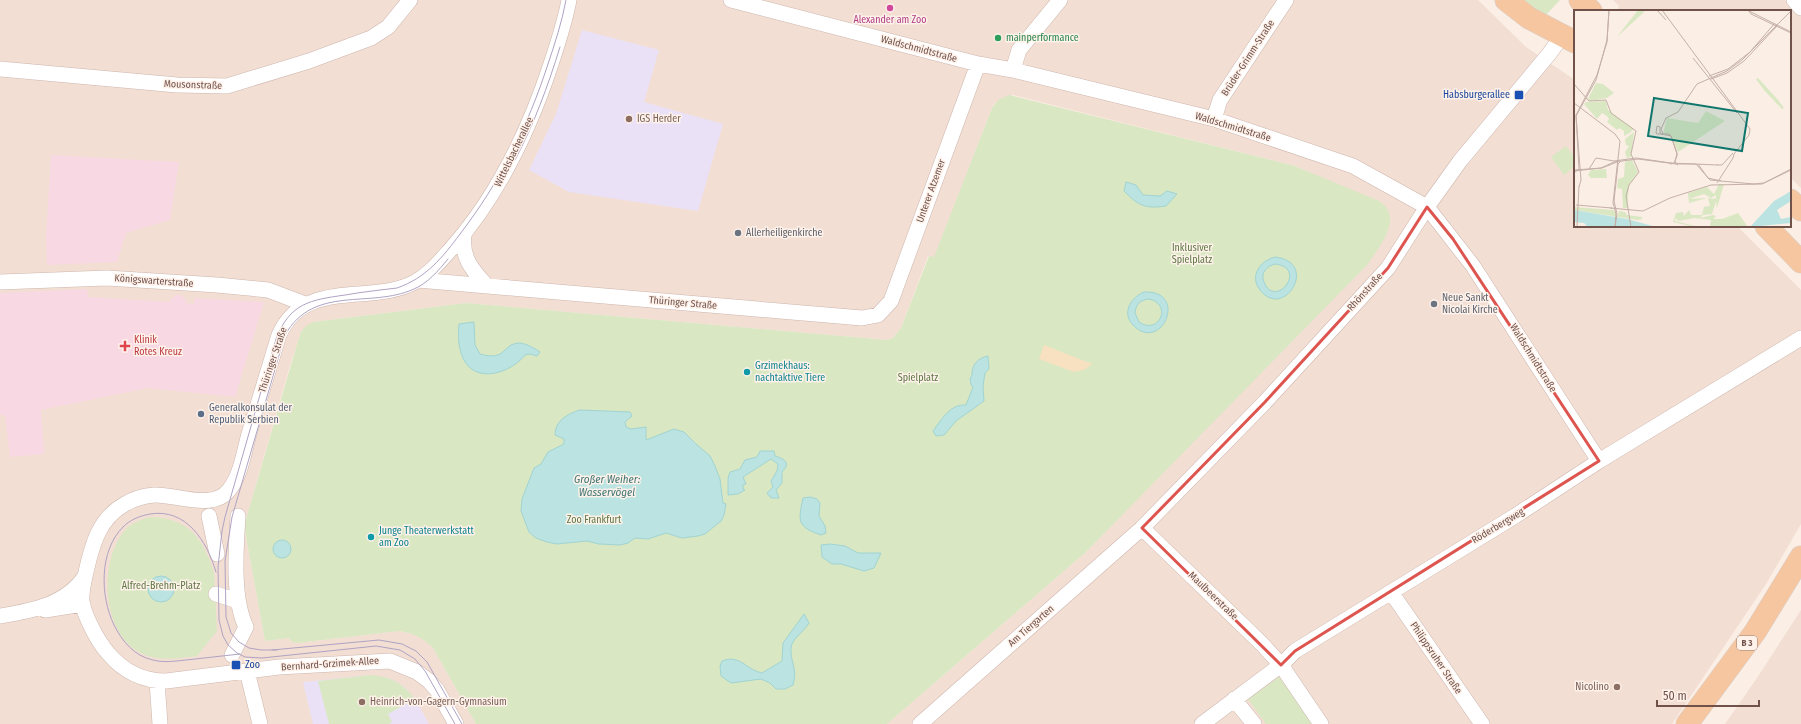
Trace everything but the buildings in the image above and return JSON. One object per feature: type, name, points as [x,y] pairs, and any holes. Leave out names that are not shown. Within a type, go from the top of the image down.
[{"type":"main road","points":[[1506,0],[1529,18],[1569,38]]},
{"type":"main road","points":[[1791,201],[1801,210]]},
{"type":"main road","points":[[1768,227],[1792,239],[1801,262]]},
{"type":"main road","name":"B 3","points":[[1687,724],[1754,632],[1801,557]]},
{"type":"main road","name":"B 3","points":[[1703,724],[1785,604],[1801,578]]},
{"type":"street","name":"Mousonstraße","points":[[0,70],[177,85],[227,86],[309,61],[371,38],[388,26],[410,0]]},
{"type":"street","name":"Wittelsbacherallee","points":[[418,280],[439,263],[464,235],[497,186],[525,132],[543,90],[563,28],[569,0]]},
{"type":"street","name":"Waldschmidtstraße","points":[[731,0],[978,64],[1013,70],[1214,119],[1353,166],[1427,207],[1473,266],[1598,461]]},
{"type":"street","points":[[1013,70],[1019,50],[1060,0]]},
{"type":"street","name":"Brüder-Grimm-Straße","points":[[1214,119],[1220,100],[1286,0]]},
{"type":"street","points":[[1794,0],[1801,8]]},
{"type":"street","name":"Rhönstraße","points":[[1142,528],[1265,402],[1388,268],[1427,207],[1460,161],[1549,54],[1569,38]]},
{"type":"street","name":"Unterer Atzemer","points":[[878,315],[892,301],[978,64]]},
{"type":"street","points":[[464,235],[463,248],[466,260],[474,272],[487,286]]},
{"type":"street","name":"Königswarterstraße","points":[[0,282],[107,278],[217,285],[268,290],[305,304]]},
{"type":"street","name":"Thüringer Straße","points":[[86,574],[92,548],[100,529],[114,511],[125,503],[154,495],[214,500],[225,495],[235,480],[279,335],[288,318],[305,304],[327,298],[398,288],[418,280],[862,318],[878,315]]},
{"type":"street","name":"Röderbergweg","points":[[1202,724],[1295,652],[1515,516],[1598,461],[1801,338]]},
{"type":"street","points":[[209,516],[213,556],[236,553]]},
{"type":"street","points":[[232,655],[246,627],[241,616],[238,601],[236,553],[238,516]]},
{"type":"street","name":"Maulbeerstraße","points":[[1142,528],[1262,644],[1280,665],[1321,724]]},
{"type":"street","name":"Am Tiergarten","points":[[920,724],[1142,528]]},
{"type":"street","points":[[86,574],[82,590],[83,604],[89,620],[110,655],[132,673],[145,679],[158,681],[196,678],[247,671],[260,724]]},
{"type":"street","points":[[20,613],[40,608],[55,602],[73,589],[86,574]]},
{"type":"street","name":"Philippsruher Straße","points":[[1391,592],[1482,724]]},
{"type":"street","points":[[216,594],[238,601]]},
{"type":"street","points":[[0,616],[83,604]]},
{"type":"street","name":"Bernhard-Grzimek-Allee","points":[[247,671],[386,660],[399,663],[417,672],[438,690],[456,724]]},
{"type":"street","points":[[158,681],[160,724]]},
{"type":"street","points":[[1234,699],[1254,724]]},
{"type":"highlighted area","points":[[1427,207],[1453,239],[1599,461],[1295,651],[1281,665],[1142,528],[1265,402],[1388,268]]},
{"type":"shaded area","points":[[0,0],[1478,0],[1526,47],[1574,79],[1574,227],[1738,227],[1801,290],[1801,524],[1766,584],[1672,724],[887,724],[1085,553],[1190,444],[1383,204],[1295,166],[1013,95],[995,103],[992,108],[934,258],[928,256],[901,328],[893,338],[887,340],[466,303],[313,322],[301,332],[244,526],[265,641],[289,638],[291,641],[297,643],[399,631],[413,634],[423,639],[433,648],[476,724],[0,724]]},
{"type":"shaded area","points":[[1613,0],[1801,0],[1801,188],[1791,178],[1791,10],[1617,10],[1619,6]]},
{"type":"shaded area","name":"IGS Herder","points":[[582,30],[659,50],[644,102],[723,124],[698,211],[569,192],[529,170],[556,114]]},
{"type":"shaded area","points":[[51,155],[179,162],[170,220],[126,233],[117,262],[47,265],[46,238]]},
{"type":"shaded area","name":"Klinik Rotes Kreuz","points":[[87,289],[88,297],[170,302],[170,300],[176,295],[181,295],[186,300],[186,303],[194,304],[194,298],[264,302],[235,397],[148,388],[41,410],[44,454],[10,457],[5,415],[0,415],[0,293]]},
{"type":"shaded area","points":[[1801,610],[1801,724],[1725,724],[1759,675]]},
{"type":"shaded area","name":"Heinrich-von-Gagern-Gymnasium","points":[[370,675],[391,679],[406,688],[415,699],[429,724],[313,724],[303,682]]},
{"type":"green space","points":[[1519,0],[1560,0],[1544,17]]},
{"type":"green space","name":"Zoo Frankfurt","points":[[1009,95],[1295,166],[1379,201],[1390,215],[1390,224],[1383,241],[1368,264],[1085,553],[887,724],[476,724],[433,648],[422,639],[409,633],[399,631],[297,643],[292,642],[289,638],[265,641],[244,526],[297,344],[301,332],[306,326],[313,322],[466,303],[887,340],[893,338],[901,328],[929,256],[934,257],[992,108],[998,100]]},
{"type":"green space","points":[[1566,146],[1574,157],[1574,167],[1564,175],[1551,157]]},
{"type":"green space","name":"Alfred-Brehm-Platz","points":[[151,517],[175,521],[193,532],[205,550],[214,572],[217,631],[197,656],[163,659],[143,654],[129,645],[119,631],[112,615],[108,596],[108,577],[111,558],[117,541],[127,528],[138,521]]},
{"type":"green space","name":"Heinrich-von-Gagern-Gymnasium","points":[[370,675],[396,681],[411,693],[415,699],[388,714],[392,722],[389,724],[329,724],[318,681]]},
{"type":"green space","points":[[1279,677],[1313,724],[1266,724],[1248,699]]},
{"type":"sand","points":[[1044,345],[1092,364],[1084,370],[1074,372],[1039,359]]},
{"type":"water","points":[[1126,182],[1136,185],[1143,195],[1160,196],[1167,191],[1177,194],[1166,206],[1147,207],[1138,203],[1124,191]]},
{"type":"water","points":[[1275,257],[1288,261],[1295,269],[1296,278],[1293,287],[1287,294],[1279,299],[1269,298],[1257,285],[1256,274],[1258,270],[1270,259]],"holes":[[[1275,264],[1285,267],[1289,272],[1289,279],[1286,285],[1281,290],[1275,292],[1269,289],[1263,279],[1265,270],[1269,266]]]},
{"type":"water","points":[[1144,292],[1158,294],[1165,300],[1168,309],[1166,318],[1161,327],[1154,332],[1144,332],[1134,326],[1130,321],[1128,316],[1129,307],[1131,302]],"holes":[[[1149,299],[1156,302],[1162,312],[1157,322],[1152,325],[1146,325],[1139,322],[1135,313],[1136,307],[1139,303],[1143,300]]]},
{"type":"water","points":[[474,322],[475,345],[480,354],[495,356],[510,346],[520,343],[530,346],[540,352],[537,356],[530,354],[525,355],[511,367],[502,371],[484,374],[476,371],[469,366],[463,358],[459,345],[459,324]]},
{"type":"water","points":[[988,356],[989,369],[985,373],[983,386],[984,401],[956,421],[944,435],[936,436],[933,431],[943,417],[955,407],[966,405],[973,387],[971,385],[970,378],[972,376],[974,365],[981,358]]},
{"type":"water","name":"Großer Weiher: Wasservögel","points":[[580,410],[630,412],[632,416],[625,422],[626,427],[631,429],[646,427],[646,440],[674,429],[684,432],[710,456],[715,466],[720,479],[723,503],[726,504],[721,521],[705,534],[698,536],[682,538],[666,533],[648,539],[635,538],[628,543],[620,545],[599,544],[587,541],[557,544],[536,538],[529,532],[521,511],[522,499],[534,468],[541,464],[548,452],[564,444],[564,439],[555,435],[559,422],[566,416]]},
{"type":"water","points":[[760,451],[774,451],[775,456],[782,458],[786,462],[785,469],[782,472],[782,483],[776,490],[779,498],[771,498],[767,493],[773,487],[771,481],[777,471],[778,464],[771,459],[743,477],[746,484],[743,485],[743,489],[745,490],[738,494],[728,495],[728,478],[730,472],[740,469],[745,460],[757,457]]},
{"type":"water","points":[[810,497],[817,499],[820,503],[819,516],[825,526],[826,533],[821,535],[807,529],[801,522],[800,512],[803,498]]},
{"type":"water","points":[[282,540],[288,543],[291,549],[288,555],[282,558],[276,555],[273,549],[276,543]]},
{"type":"water","points":[[830,544],[845,546],[858,553],[881,553],[874,568],[864,571],[841,564],[832,564],[822,557],[821,545]]},
{"type":"water","points":[[161,576],[170,580],[174,589],[170,598],[161,602],[152,598],[148,589],[152,580]]},
{"type":"water","points":[[804,614],[809,623],[796,638],[791,648],[795,674],[793,685],[785,689],[776,689],[770,683],[761,679],[731,683],[721,676],[720,666],[722,661],[728,659],[738,661],[762,673],[782,661],[783,643]]},
{"type":"tram line","points":[[455,724],[425,671],[415,659],[400,650],[376,646],[262,658],[245,657],[237,653],[228,645],[223,636],[219,620],[218,567],[222,531],[276,339],[282,327],[295,311],[303,305],[311,302],[333,297],[397,288],[407,284],[425,273],[447,251],[488,194],[512,153],[540,87],[566,0]]},
{"type":"tram line","points":[[515,160],[540,105],[560,47]]},
{"type":"tram line","points":[[277,650],[249,648],[239,642],[231,633],[226,617],[225,561],[232,517],[285,335],[297,319],[311,309],[327,303],[397,295],[414,289],[428,280],[448,259]]},
{"type":"tram line","points":[[216,572],[201,538],[184,522],[174,516],[163,513],[138,517],[123,527],[115,537],[106,561],[104,588],[109,613],[117,631],[129,647],[146,658],[170,662],[240,654]]},
{"type":"tram line","points":[[272,650],[379,640],[402,644],[416,651],[427,662],[462,724]]},
{"type":"place","name":"Alexander am Zoo","points":[[890,8]]},
{"type":"place","name":"mainperformance","points":[[998,38]]},
{"type":"place","name":"Habsburgerallee","points":[[1519,95]]},
{"type":"place","name":"IGS Herder","points":[[629,119]]},
{"type":"place","name":"Allerheiligenkirche","points":[[738,233]]},
{"type":"place","name":"Neue Sankt Nicolai Kirche","points":[[1434,304]]},
{"type":"place","name":"Klinik Rotes Kreuz","points":[[125,346]]},
{"type":"place","name":"Grzimekhaus: nachtaktive Tiere","points":[[747,372]]},
{"type":"place","name":"Generalkonsulat der Republik Serbien","points":[[201,414]]},
{"type":"place","name":"Junge Theaterwerkstatt am Zoo","points":[[371,537]]},
{"type":"place","name":"Zoo","points":[[236,665]]},
{"type":"place","name":"Nicolino","points":[[1617,687]]},
{"type":"place","name":"Heinrich-von-Gagern-Gymnasium","points":[[362,702]]},
{"type":"park label","name":"Inklusiver Spielplatz","points":[[1192,254]]},
{"type":"park label","name":"Spielplatz","points":[[918,378]]}]
